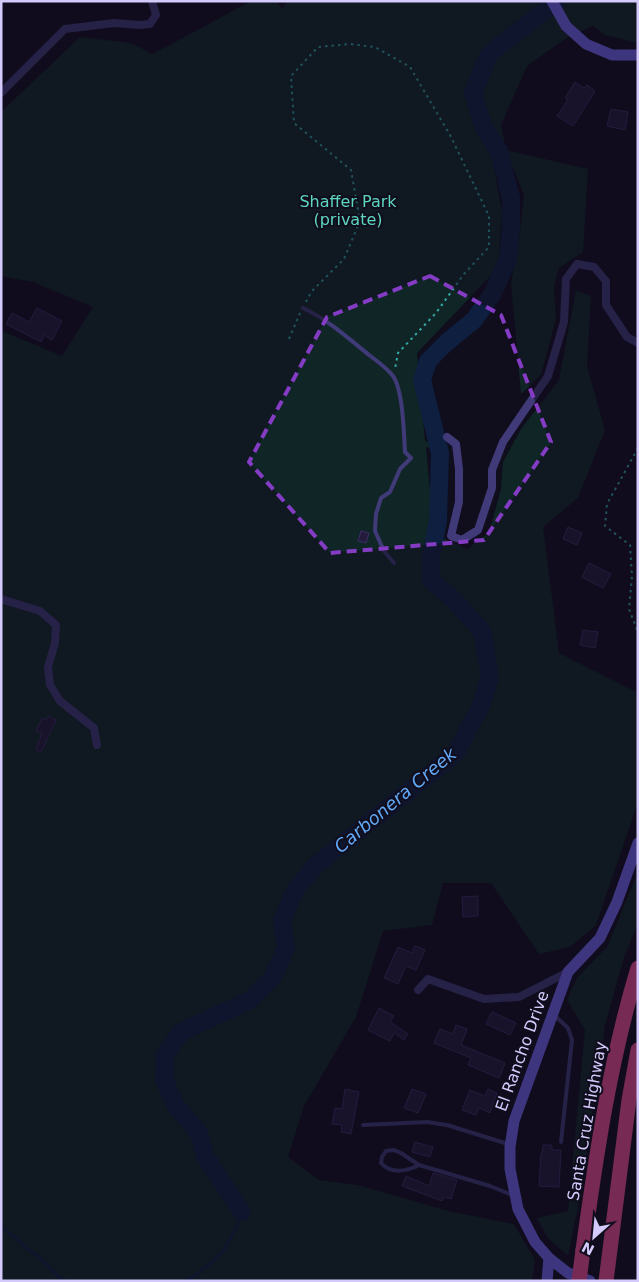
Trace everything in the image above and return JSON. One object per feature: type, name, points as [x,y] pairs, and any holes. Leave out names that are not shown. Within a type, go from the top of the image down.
[{"type":"highway","name":"Santa Cruz Highway","points":[[579,1281],[609,1087],[624,1018],[638,968]]},
{"type":"highway","points":[[606,1281],[628,1107],[638,1050]]},
{"type":"street","points":[[1,94],[65,29],[114,23],[150,24],[156,14],[152,1]]},
{"type":"street","points":[[552,1],[566,26],[586,44],[612,55],[638,55]]},
{"type":"street","points":[[447,437],[456,444],[459,469],[459,502],[451,536],[462,540],[478,530],[492,488],[492,470],[503,442],[548,376],[564,322],[566,279],[577,264],[594,267],[606,280],[606,305],[628,337],[638,343]]},
{"type":"street","points":[[1,599],[40,611],[56,625],[55,643],[48,667],[50,685],[60,701],[94,728],[97,745]]},
{"type":"street","name":"El Rancho Drive","points":[[590,1281],[568,1273],[549,1258],[535,1242],[518,1209],[514,1195],[510,1169],[510,1145],[514,1121],[568,972],[600,938],[617,902],[638,843]]},
{"type":"street","points":[[418,990],[428,979],[484,999],[519,997],[568,972]]},
{"type":"street","points":[[547,1281],[549,1258]]},
{"type":"lane","points":[[303,308],[337,329],[393,376],[404,420],[405,452],[411,458],[400,469],[390,492],[381,498],[376,514],[375,531],[384,551],[394,563]]},
{"type":"lane","points":[[553,1013],[568,1028],[572,1040],[560,1142]]},
{"type":"lane","points":[[362,1125],[427,1122],[440,1124],[510,1145]]},
{"type":"lane","points":[[419,1165],[403,1172],[393,1170],[381,1163],[386,1151],[394,1150],[402,1153],[419,1165],[514,1195]]},
{"type":"path","points":[[289,339],[310,292],[344,258],[360,221],[351,170],[294,123],[291,76],[318,47],[350,44],[375,47],[410,67],[450,135],[489,216],[489,247],[464,274],[436,313],[398,353],[393,376]]},
{"type":"path","points":[[638,448],[607,504],[605,526],[630,546],[632,576],[629,609],[638,632]]},
{"type":"highlighted area","points":[[430,276],[501,315],[551,442],[484,540],[330,553],[249,462],[327,317]]},
{"type":"green space","name":"Shaffer Park (private)","points":[[251,1],[275,1],[283,9],[287,1],[638,1],[638,43],[605,35],[593,26],[568,37],[527,66],[501,125],[506,150],[490,147],[502,211],[498,268],[417,353],[425,441],[432,443],[433,448],[426,447],[434,534],[467,549],[489,533],[501,489],[503,462],[521,429],[559,380],[576,290],[591,296],[587,366],[605,430],[578,498],[543,527],[559,653],[638,693],[638,802],[596,925],[570,947],[539,954],[491,883],[443,883],[432,925],[383,931],[356,1017],[304,1106],[288,1157],[319,1180],[358,1185],[448,1211],[514,1224],[535,1260],[532,1281],[1,1281],[1,330],[62,356],[93,307],[33,282],[1,276],[1,112],[80,37],[131,43],[153,54]]},
{"type":"green space","points":[[506,150],[588,169],[583,252],[559,268],[554,286],[556,319],[541,375],[521,394],[511,283],[519,240],[524,195]]},
{"type":"green space","points":[[638,872],[638,924],[624,957],[605,1025],[581,1191],[568,1256],[548,1238],[537,1218],[568,1211],[585,1030],[567,1000],[577,978],[607,947]]},
{"type":"building","points":[[575,82],[584,88],[587,85],[595,91],[573,126],[557,116],[568,100],[565,98]]},
{"type":"building","points":[[611,109],[628,112],[625,130],[607,126]]},
{"type":"building","points":[[37,308],[62,321],[52,340],[44,335],[41,342],[6,324],[12,313],[29,322]]},
{"type":"building","points":[[568,527],[582,533],[577,545],[563,539]]},
{"type":"building","points":[[361,531],[369,533],[366,543],[358,541]]},
{"type":"building","points":[[589,563],[611,574],[603,588],[582,577]]},
{"type":"building","points":[[583,630],[598,632],[595,648],[580,645]]},
{"type":"building","points":[[48,716],[56,720],[41,752],[36,750],[42,733],[36,731],[42,718],[46,720]]},
{"type":"building","points":[[478,896],[478,916],[463,917],[462,897]]},
{"type":"building","points":[[415,946],[425,950],[416,970],[406,966],[398,984],[384,978],[398,947],[412,953]]},
{"type":"building","points":[[379,1008],[394,1016],[390,1022],[408,1034],[404,1040],[394,1033],[390,1041],[368,1030]]},
{"type":"building","points":[[492,1012],[516,1023],[510,1035],[486,1024]]},
{"type":"building","points":[[456,1025],[467,1029],[461,1045],[505,1063],[499,1078],[468,1065],[471,1058],[434,1043],[440,1029],[453,1034]]},
{"type":"building","points":[[345,1089],[359,1092],[351,1134],[341,1132],[342,1125],[332,1124],[335,1108],[342,1109]]},
{"type":"building","points":[[412,1089],[426,1094],[418,1113],[404,1108]]},
{"type":"building","points":[[488,1089],[497,1093],[490,1113],[479,1108],[476,1115],[462,1110],[470,1090],[485,1096]]},
{"type":"building","points":[[415,1142],[433,1147],[430,1157],[412,1152]]},
{"type":"building","points":[[543,1145],[552,1145],[552,1150],[561,1150],[559,1187],[539,1186]]},
{"type":"building","points":[[433,1173],[457,1180],[451,1199],[444,1197],[442,1201],[402,1186],[406,1176],[429,1186]]},
{"type":"waterway","name":"Carbonera Creek","points":[[242,1212],[205,1156],[199,1133],[175,1105],[164,1079],[165,1055],[181,1032],[250,1000],[273,977],[286,947],[282,919],[296,889],[316,865],[455,754],[481,706],[490,676],[482,631],[454,600],[431,580],[431,557],[438,521],[440,453],[422,380],[428,361],[474,320],[493,293],[508,259],[511,198],[499,151],[484,128],[473,93],[489,54],[557,1]]},
{"type":"waterway","name":"Carbonera Creek","points":[[186,1281],[207,1267],[221,1253],[227,1245],[242,1212]]},
{"type":"waterway","name":"Carbonera Creek","points":[[1,1226],[66,1281]]}]
